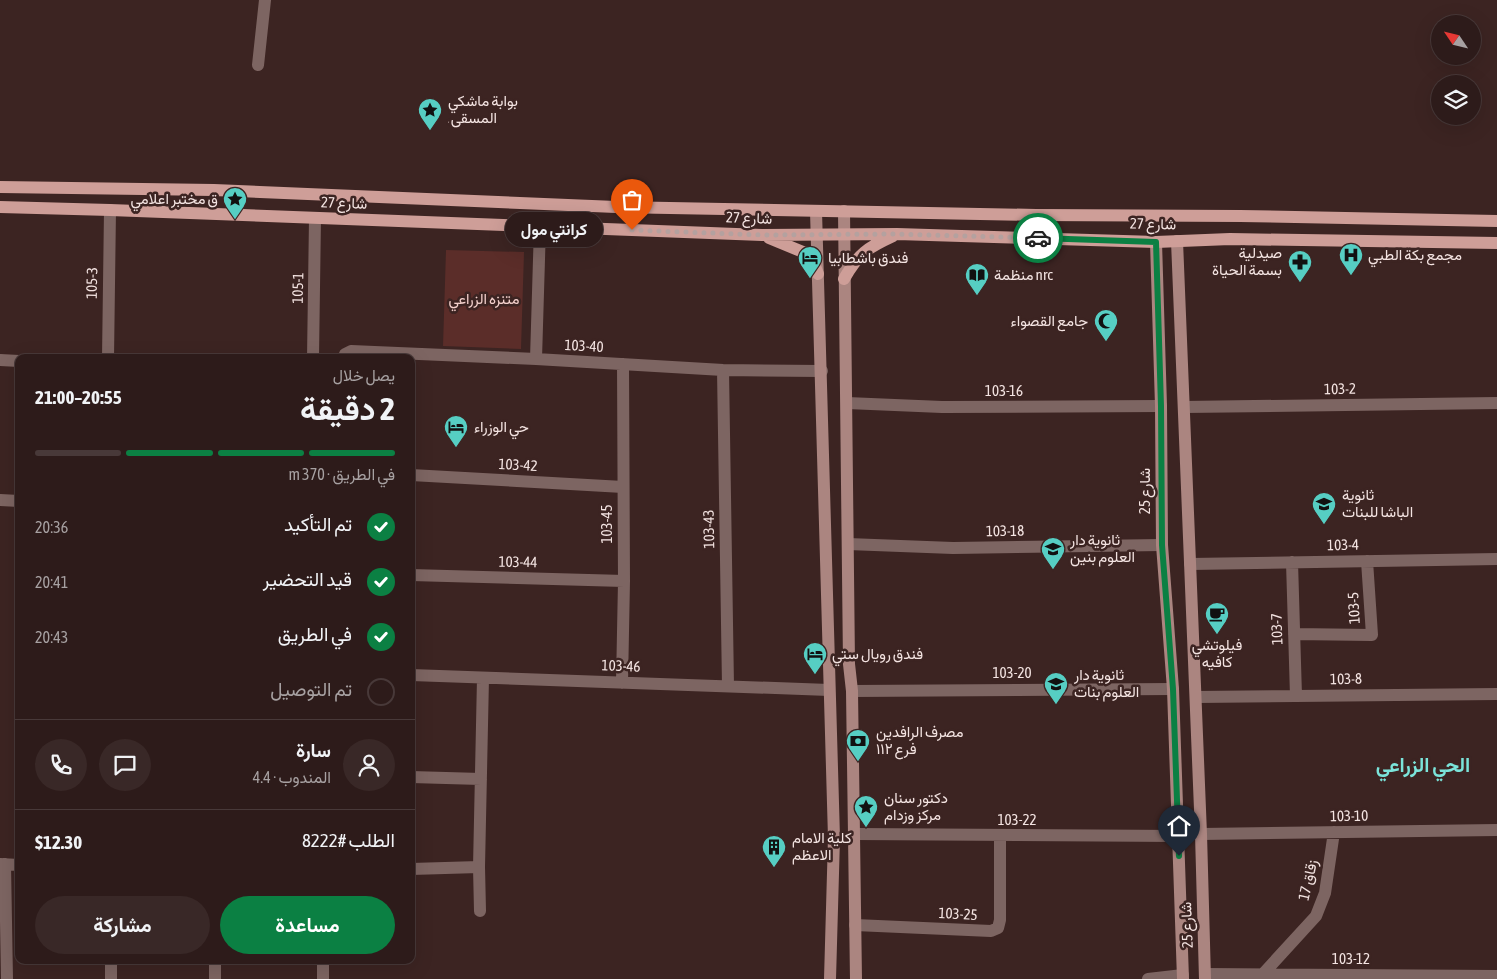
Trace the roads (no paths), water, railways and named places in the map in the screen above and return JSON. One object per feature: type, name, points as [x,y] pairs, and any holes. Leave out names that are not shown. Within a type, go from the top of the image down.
[{"type":"main road","name":"شارع 27","points":[[0,187],[214,190],[616,207],[1497,221]]},
{"type":"main road","name":"شارع 27","points":[[0,207],[762,235],[897,234],[1156,242],[1230,239],[1497,242]]},
{"type":"main road","points":[[816,211],[834,838],[830,979]]},
{"type":"main road","points":[[844,211],[849,664],[852,691],[856,979]]},
{"type":"main road","points":[[844,279],[852,264],[866,249],[897,234]]},
{"type":"main road","points":[[762,235],[803,252],[812,259],[818,274]]},
{"type":"main road","name":"شارع 25","points":[[1177,241],[1196,697],[1205,977]]},
{"type":"main road","name":"شارع 25","points":[[1156,242],[1161,406],[1162,545],[1173,689],[1183,977]]},
{"type":"street","points":[[258,65],[265,0]]},
{"type":"street","name":"105-3","points":[[108,354],[110,210]]},
{"type":"street","name":"105-1","points":[[313,354],[315,218]]},
{"type":"street","points":[[536,359],[540,226]]},
{"type":"street","name":"103-40","points":[[347,354],[351,351],[723,370],[822,371]]},
{"type":"street","points":[[0,360],[15,361]]},
{"type":"street","name":"103-45","points":[[622,683],[624,580],[623,364]]},
{"type":"street","name":"103-43","points":[[723,370],[728,686]]},
{"type":"street","name":"103-16","points":[[847,403],[942,407],[1161,406]]},
{"type":"street","name":"103-2","points":[[1184,407],[1497,403]]},
{"type":"street","name":"103-42","points":[[415,475],[623,487]]},
{"type":"street","points":[[0,500],[15,501]]},
{"type":"street","name":"103-18","points":[[848,544],[953,548],[1162,545]]},
{"type":"street","name":"103-4","points":[[1190,564],[1497,559]]},
{"type":"street","name":"103-5","points":[[1294,634],[1372,635],[1368,561]]},
{"type":"street","name":"103-7","points":[[1292,562],[1296,696]]},
{"type":"street","name":"103-44","points":[[415,575],[624,580]]},
{"type":"street","name":"103-46","points":[[415,675],[829,690]]},
{"type":"street","points":[[480,911],[479,867],[483,678]]},
{"type":"street","name":"103-20","points":[[852,691],[1173,689]]},
{"type":"street","name":"103-8","points":[[1196,697],[1497,694]]},
{"type":"street","points":[[415,777],[481,779]]},
{"type":"street","name":"103-10","points":[[1201,834],[1497,830]]},
{"type":"street","name":"زقاق 17","points":[[1262,975],[1316,916],[1325,893],[1334,832]]},
{"type":"street","name":"103-22","points":[[855,834],[1178,836]]},
{"type":"street","name":"103-25","points":[[855,925],[991,931],[998,928],[1000,920],[1000,836]]},
{"type":"street","points":[[7,979],[2,864],[15,865]]},
{"type":"street","points":[[415,869],[479,867]]},
{"type":"street","points":[[111,964],[111,979]]},
{"type":"street","points":[[215,964],[215,979]]},
{"type":"street","points":[[323,964],[323,979]]},
{"type":"street","name":"103-12","points":[[1205,977],[1262,975],[1497,976]]},
{"type":"street","points":[[1148,979],[1183,977]]},
{"type":"place","name":"بوابة ماشكي .المسقى","points":[[430,131]]},
{"type":"place","name":"ق مختبر اعلامي","points":[[235,220]]},
{"type":"place","name":"كرانتي مول","points":[[632,230]]},
{"type":"place","name":"مجمع بكة الطبي","points":[[1351,276]]},
{"type":"place","name":"فندق باشطابيا","points":[[810,279]]},
{"type":"place","name":"صيدلية بسمة الحياة","points":[[1300,283]]},
{"type":"place","name":"منظمة nrc","points":[[977,296]]},
{"type":"place","name":"جامع القصواء","points":[[1106,342]]},
{"type":"place","name":"حي الوزراء","points":[[456,448]]},
{"type":"place","name":"ثانوية الباشا للبنات","points":[[1324,525]]},
{"type":"place","name":"ثانوية دار العلوم بنين","points":[[1053,570]]},
{"type":"place","name":"فيلوتشي كافيه","points":[[1217,635]]},
{"type":"place","name":"فندق رويال ستي","points":[[815,675]]},
{"type":"place","name":"ثانوية دار العلوم بنات","points":[[1056,705]]},
{"type":"place","name":"مصرف الرافدين فرع ١١٢","points":[[858,762]]},
{"type":"place","name":"دكتور سنان مركز وزدام","points":[[866,828]]},
{"type":"place","name":"كلية الامام الاعظم","points":[[774,868]]},
{"type":"district","name":"الحي الزراعي","points":[[1423,765]]},
{"type":"park label","name":"متنزه الزراعي","points":[[484,299]]}]
